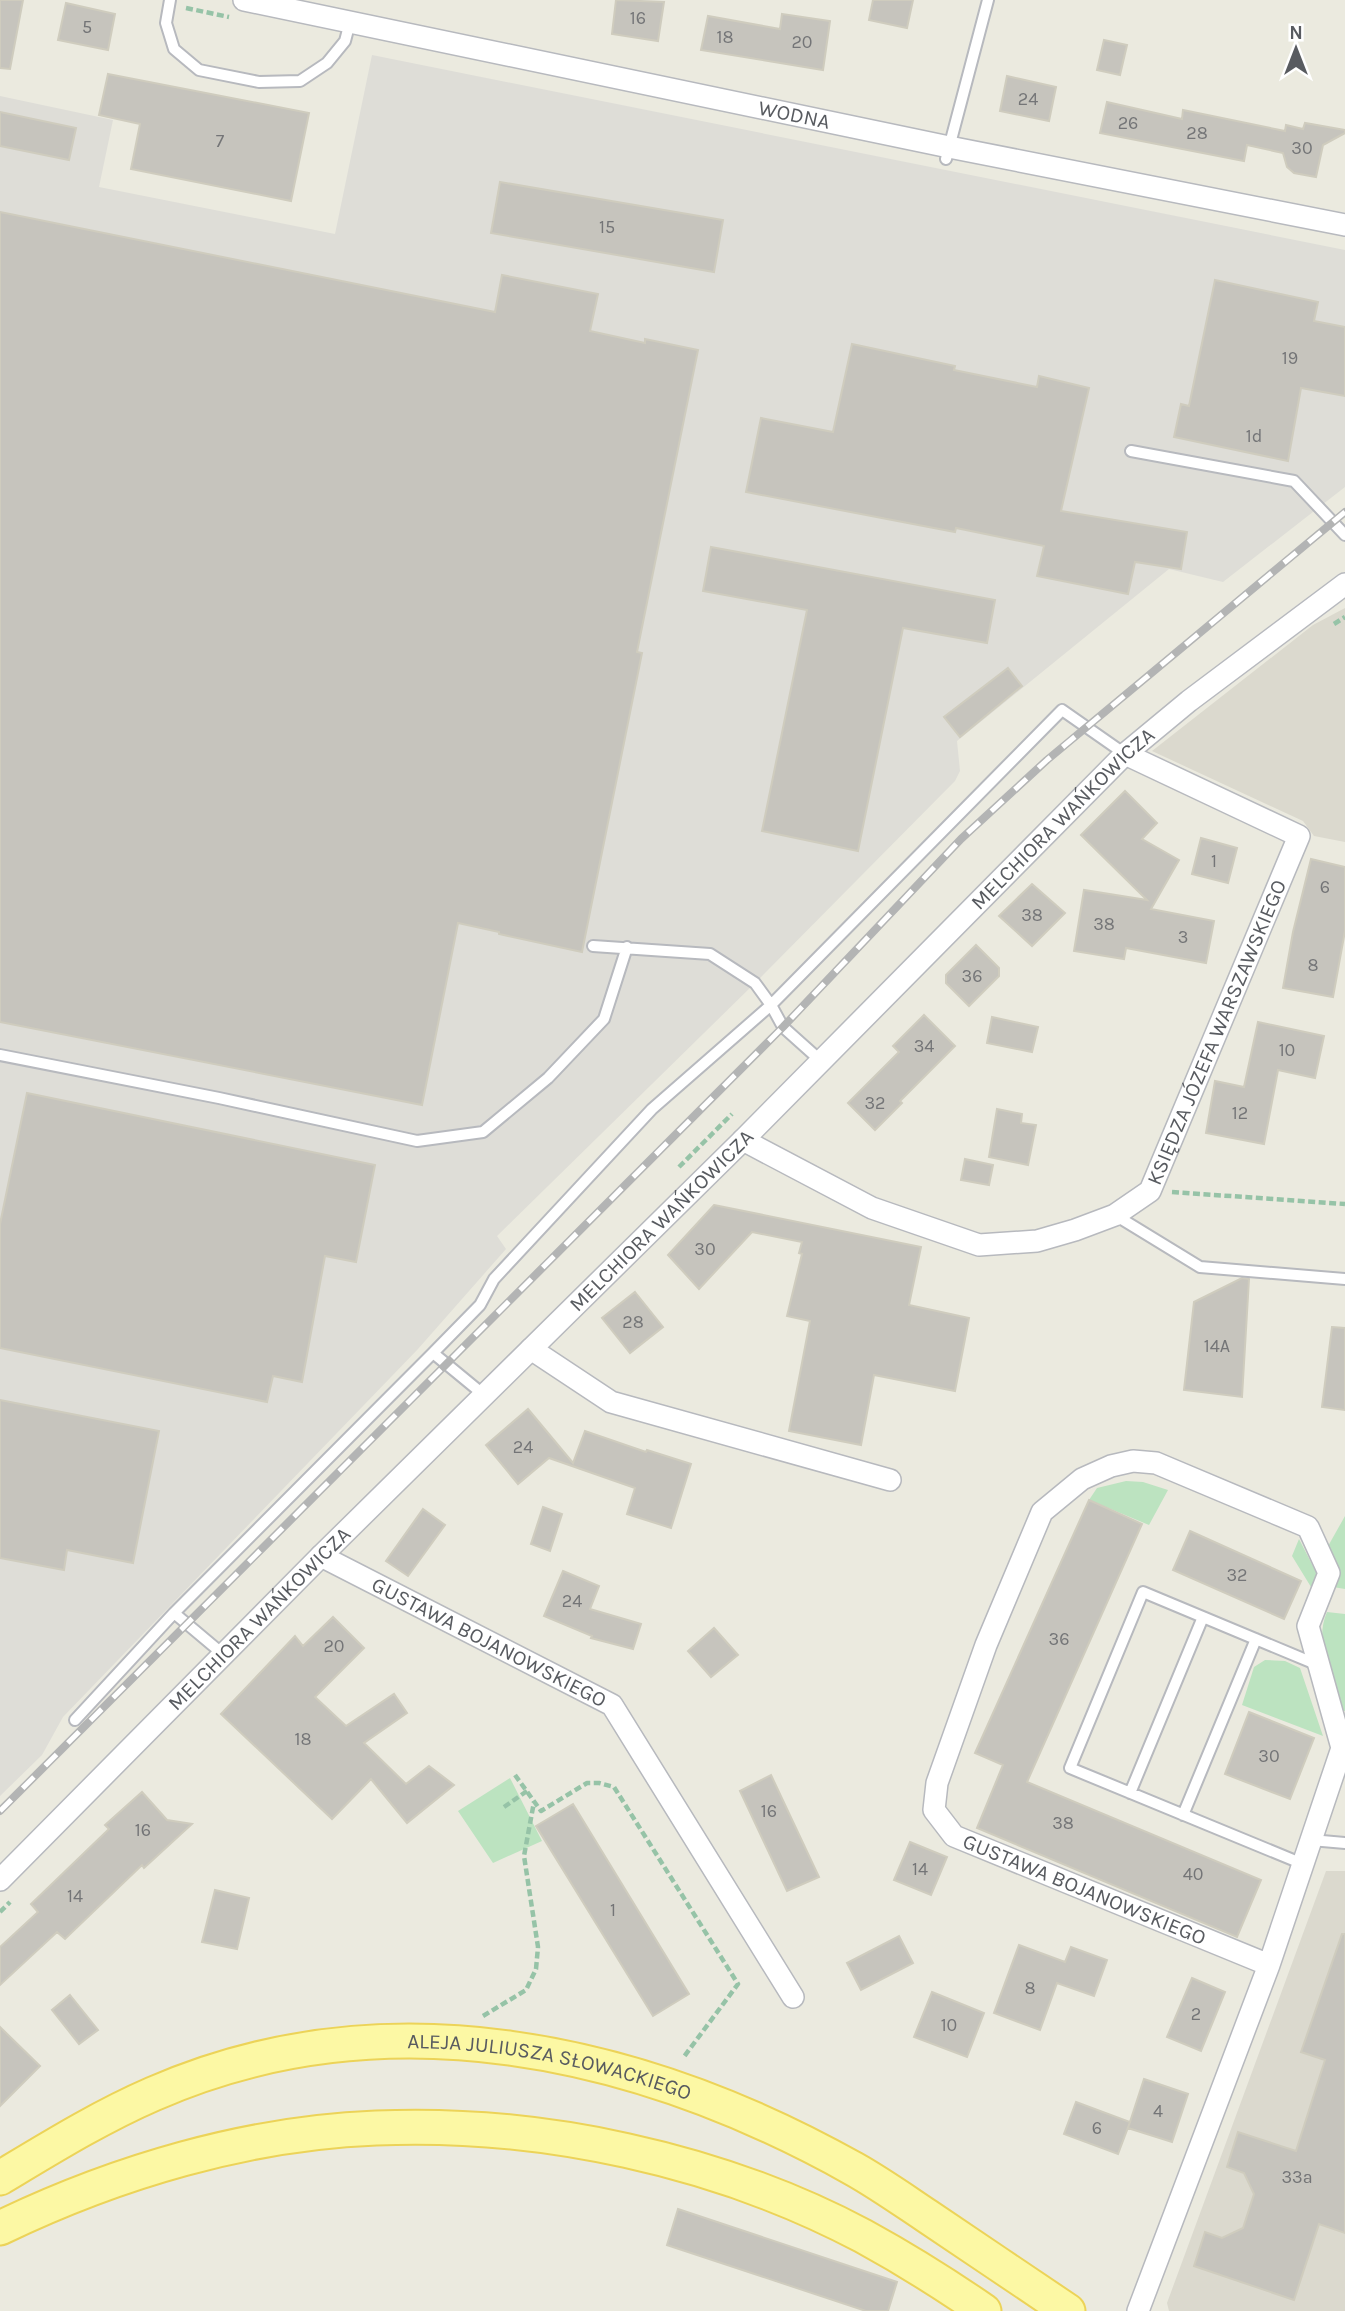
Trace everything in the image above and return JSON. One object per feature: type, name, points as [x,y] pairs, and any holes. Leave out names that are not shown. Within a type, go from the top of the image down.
[{"type":"main road","name":"ALEJA JULIUSZA SŁOWACKIEGO","points":[[0,2178],[98,2120],[154,2093],[220,2070],[305,2050],[357,2044],[436,2041],[486,2044],[537,2052],[638,2075],[763,2122],[856,2170],[1068,2311]]},
{"type":"main road","points":[[0,2228],[97,2186],[146,2169],[215,2151],[295,2136],[376,2128],[491,2132],[602,2145],[733,2181],[800,2206],[861,2235],[923,2270],[984,2311]]},
{"type":"street","name":"WODNA","points":[[244,0],[948,153],[1345,225]]},
{"type":"street","name":"MELCHIORA WAŃKOWICZA","points":[[0,1880],[321,1556],[743,1140],[1125,754],[1189,701],[1345,584]]},
{"type":"street","name":"KSIĘDZA JÓZEFA WARSZAWSKIEGO","points":[[743,1140],[872,1208],[979,1245],[1037,1241],[1115,1214],[1150,1191],[1299,836],[1125,754]]},
{"type":"street","points":[[531,1349],[611,1402],[890,1480]]},
{"type":"street","name":"GUSTAWA BOJANOWSKIEGO","points":[[1138,2311],[1269,1965],[1342,1748],[1308,1626],[1329,1573],[1308,1527],[1156,1464],[1133,1461],[1111,1466],[1083,1479],[1042,1512],[986,1645],[937,1783],[934,1810],[954,1836],[1269,1965]]},
{"type":"street","name":"GUSTAWA BOJANOWSKIEGO","points":[[321,1556],[612,1705],[793,1997]]},
{"type":"lane","points":[[170,0],[166,23],[174,49],[199,70],[259,82],[300,81],[327,63],[345,41],[350,22]]},
{"type":"lane","points":[[948,153],[988,0]]},
{"type":"lane","points":[[1131,451],[1294,481],[1345,536]]},
{"type":"lane","points":[[75,1720],[174,1613],[480,1305],[494,1279],[652,1109],[771,1004],[1062,710],[1125,754]]},
{"type":"lane","points":[[593,946],[710,954],[755,983],[771,1004],[783,1027],[821,1060]]},
{"type":"lane","points":[[0,1055],[219,1098],[417,1141],[483,1132],[548,1078],[604,1019],[627,947]]},
{"type":"lane","points":[[1115,1214],[1199,1267],[1345,1279]]},
{"type":"lane","points":[[433,1353],[484,1395]]},
{"type":"lane","points":[[1303,1864],[1070,1768],[1143,1592],[1318,1665]]},
{"type":"lane","points":[[174,1613],[224,1656]]},
{"type":"lane","points":[[1130,1793],[1203,1617]]},
{"type":"lane","points":[[1183,1815],[1256,1639]]},
{"type":"lane","points":[[1311,1840],[1345,1843]]},
{"type":"path","points":[[1150,1191],[1345,1204]]},
{"type":"path","points":[[515,1775],[541,1811],[587,1783],[614,1787],[738,1983],[684,2058]]},
{"type":"path","points":[[504,1807],[527,1791]]},
{"type":"path","points":[[482,2017],[526,1990],[536,1969],[538,1947],[524,1856],[534,1802]]},
{"type":"shaded area","points":[[372,55],[1345,250],[1345,487],[1223,582],[1169,569],[957,741],[960,771],[955,781],[755,983],[497,1236],[506,1249],[418,1349],[63,1717],[42,1755],[0,1796],[0,96],[113,120],[99,187],[335,234]]},
{"type":"shaded area","points":[[1345,608],[1345,842],[1314,836],[1303,821],[1152,751],[1313,625]]},
{"type":"shaded area","points":[[1326,1871],[1345,1871],[1345,2311],[1169,2311],[1167,2303]]},
{"type":"green space","points":[[1126,1481],[1143,1482],[1168,1490],[1149,1525],[1089,1500],[1097,1488]]},
{"type":"green space","points":[[1345,1516],[1345,1589],[1333,1587],[1340,1572],[1327,1548]]},
{"type":"green space","points":[[1299,1539],[1317,1574],[1311,1587],[1292,1556]]},
{"type":"green space","points":[[1327,1612],[1345,1614],[1345,1711],[1342,1711],[1323,1649],[1323,1624]]},
{"type":"green space","points":[[1265,1660],[1285,1661],[1300,1668],[1323,1736],[1242,1705],[1254,1667]]},
{"type":"green space","points":[[510,1778],[542,1841],[493,1863],[458,1811]]},
{"type":"building","points":[[0,0],[23,0],[10,69],[0,68]]},
{"type":"building","points":[[616,0],[664,2],[658,41],[612,34]]},
{"type":"building","points":[[873,0],[913,0],[907,28],[869,20]]},
{"type":"building","points":[[66,3],[115,14],[108,50],[58,40]]},
{"type":"building","points":[[782,14],[830,21],[823,70],[701,50],[708,16],[780,29]]},
{"type":"building","points":[[1104,40],[1127,45],[1120,75],[1097,70]]},
{"type":"building","points":[[108,74],[309,113],[291,201],[131,169],[140,124],[99,115]]},
{"type":"building","points":[[1007,76],[1056,87],[1049,121],[1000,111]]},
{"type":"building","points":[[1107,102],[1182,119],[1183,110],[1285,131],[1286,125],[1303,129],[1305,123],[1345,130],[1345,133],[1323,145],[1316,177],[1294,173],[1287,167],[1283,153],[1247,145],[1244,161],[1100,133]]},
{"type":"building","points":[[0,112],[76,128],[69,160],[0,146]]},
{"type":"building","points":[[500,182],[723,220],[714,272],[491,233]]},
{"type":"building","points":[[0,212],[495,312],[502,275],[598,294],[590,331],[645,343],[645,339],[698,350],[637,652],[642,653],[582,952],[458,923],[422,1105],[0,1022]]},
{"type":"building","points":[[1215,280],[1318,302],[1314,321],[1345,327],[1345,396],[1301,388],[1288,461],[1174,437],[1181,404],[1189,406]]},
{"type":"building","points":[[852,344],[955,366],[954,370],[1037,387],[1039,376],[1089,388],[1061,511],[1187,532],[1181,569],[1135,562],[1128,594],[1037,576],[1044,546],[746,492],[761,418],[833,432]]},
{"type":"building","points":[[711,547],[995,600],[987,643],[903,628],[858,851],[762,831],[807,610],[703,591]]},
{"type":"building","points":[[1008,668],[1022,686],[960,737],[944,717]]},
{"type":"building","points":[[1125,791],[1157,823],[1142,839],[1179,860],[1151,909],[1214,921],[1206,963],[1126,948],[1124,959],[1074,951],[1084,890],[1147,900],[1081,835]]},
{"type":"building","points":[[1201,838],[1237,848],[1228,883],[1192,874]]},
{"type":"building","points":[[1311,859],[1345,867],[1345,931],[1333,997],[1283,988],[1293,932]]},
{"type":"building","points":[[1032,884],[1065,913],[1032,946],[999,916]]},
{"type":"building","points":[[976,945],[999,968],[999,976],[969,1006],[946,983],[946,975]]},
{"type":"building","points":[[924,1015],[955,1046],[875,1130],[848,1103],[899,1052],[893,1046]]},
{"type":"building","points":[[992,1017],[1038,1027],[1032,1052],[987,1043]]},
{"type":"building","points":[[1258,1022],[1324,1036],[1315,1078],[1278,1070],[1264,1144],[1206,1133],[1215,1081],[1244,1087]]},
{"type":"building","points":[[27,1093],[375,1165],[356,1262],[325,1256],[302,1382],[273,1376],[267,1402],[0,1348],[0,1224]]},
{"type":"building","points":[[997,1109],[1022,1114],[1021,1123],[1036,1125],[1028,1165],[989,1157]]},
{"type":"building","points":[[965,1159],[993,1165],[989,1185],[961,1180]]},
{"type":"building","points":[[714,1205],[921,1247],[909,1305],[969,1318],[955,1391],[874,1375],[861,1445],[789,1431],[810,1321],[787,1316],[802,1254],[799,1253],[802,1242],[752,1232],[699,1289],[668,1255]]},
{"type":"building","points":[[1242,1278],[1249,1279],[1242,1397],[1184,1390],[1194,1302]]},
{"type":"building","points":[[635,1292],[663,1327],[630,1353],[602,1318]]},
{"type":"building","points":[[1332,1327],[1345,1328],[1345,1410],[1322,1407]]},
{"type":"building","points":[[0,1400],[159,1431],[133,1563],[67,1550],[64,1570],[0,1558]]},
{"type":"building","points":[[528,1409],[573,1463],[585,1431],[691,1464],[671,1528],[627,1514],[635,1488],[549,1458],[518,1484],[486,1445]]},
{"type":"building","points":[[1089,1500],[1142,1524],[1027,1782],[1261,1880],[1237,1937],[977,1828],[1003,1765],[975,1753]]},
{"type":"building","points":[[543,1507],[562,1514],[550,1551],[531,1544]]},
{"type":"building","points":[[423,1509],[445,1525],[408,1576],[386,1561]]},
{"type":"building","points":[[1190,1531],[1301,1581],[1284,1619],[1173,1570]]},
{"type":"building","points":[[563,1571],[599,1586],[590,1609],[641,1624],[633,1649],[591,1638],[592,1636],[544,1616]]},
{"type":"building","points":[[333,1617],[364,1648],[315,1697],[346,1726],[394,1694],[407,1713],[364,1743],[406,1784],[429,1766],[454,1785],[407,1823],[371,1779],[332,1819],[221,1714],[295,1636],[303,1646]]},
{"type":"building","points":[[714,1628],[738,1655],[711,1677],[688,1651]]},
{"type":"building","points":[[1249,1712],[1314,1738],[1290,1799],[1225,1774]]},
{"type":"building","points":[[771,1775],[819,1877],[787,1891],[740,1791]]},
{"type":"building","points":[[142,1792],[167,1820],[192,1824],[144,1868],[142,1865],[65,1939],[57,1932],[0,1985],[0,1947],[38,1912],[31,1904],[109,1829],[105,1825]]},
{"type":"building","points":[[573,1804],[689,1994],[653,2016],[536,1826]]},
{"type":"building","points":[[910,1842],[947,1857],[931,1895],[894,1880]]},
{"type":"building","points":[[215,1890],[249,1898],[237,1949],[202,1942]]},
{"type":"building","points":[[1342,1934],[1345,1934],[1345,2233],[1319,2224],[1294,2300],[1194,2266],[1205,2232],[1222,2238],[1243,2228],[1254,2194],[1244,2173],[1227,2167],[1238,2132],[1296,2151],[1325,2060],[1301,2052]]},
{"type":"building","points":[[899,1936],[913,1963],[861,1990],[847,1963]]},
{"type":"building","points":[[1019,1945],[1065,1962],[1071,1947],[1107,1960],[1094,1996],[1057,1983],[1040,2030],[994,2013]]},
{"type":"building","points":[[1192,1978],[1225,1992],[1201,2051],[1167,2037]]},
{"type":"building","points":[[932,1992],[984,2013],[967,2057],[914,2037]]},
{"type":"building","points":[[70,1995],[98,2030],[79,2044],[52,2010]]},
{"type":"building","points":[[0,2027],[40,2066],[0,2106]]},
{"type":"building","points":[[1144,2079],[1188,2094],[1172,2142],[1128,2128]]},
{"type":"building","points":[[1076,2102],[1130,2122],[1118,2154],[1064,2134]]},
{"type":"building","points":[[678,2209],[897,2282],[888,2311],[866,2311],[667,2245]]},
{"type":"railway","points":[[0,1811],[783,1027],[961,839],[1047,760],[1345,512]]}]
